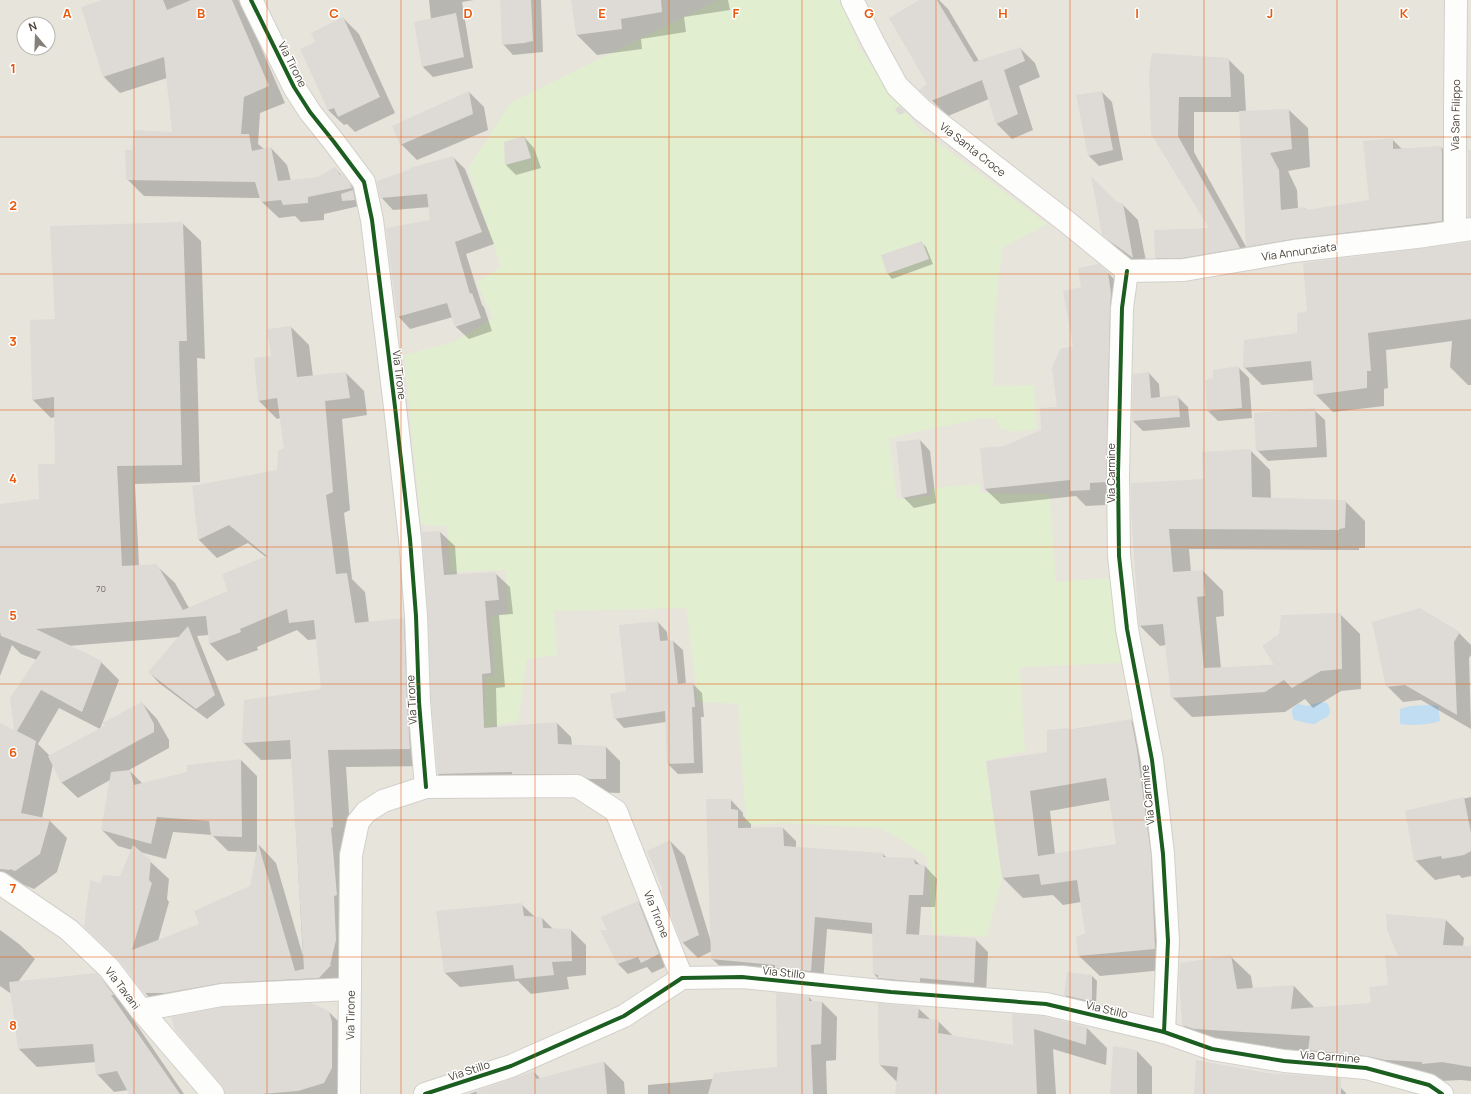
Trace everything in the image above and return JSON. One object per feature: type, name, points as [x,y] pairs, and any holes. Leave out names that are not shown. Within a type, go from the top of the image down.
[{"type":"street","name":"Via Tirone","points":[[251,0],[294,87],[310,112],[364,182],[372,220],[378,266],[410,539],[416,616],[419,702],[426,787]]},
{"type":"street","name":"Via Santa Croce","points":[[852,0],[866,30],[897,86],[922,110],[1067,222],[1127,271]]},
{"type":"street","name":"Via San Filippo","points":[[1456,0],[1455,109],[1463,230]]},
{"type":"street","name":"Via Annunziata","points":[[1127,271],[1184,270],[1294,251],[1425,236],[1463,230]]},
{"type":"street","name":"Via Carmine","points":[[1127,271],[1122,308],[1118,474],[1119,556],[1127,629],[1152,760],[1162,854],[1168,941],[1164,1032],[1212,1049],[1284,1061],[1366,1068],[1429,1085],[1442,1094]]},
{"type":"street","name":"Via Tirone","points":[[349,1094],[352,855],[358,822],[366,812],[383,801],[426,787],[577,786],[616,811],[682,978]]},
{"type":"street","name":"Via Tavani","points":[[0,883],[69,930],[109,968],[140,1010],[213,1094]]},
{"type":"street","name":"Via Stillo","points":[[425,1094],[511,1066],[624,1016],[682,978],[742,977],[1046,1004],[1164,1032]]},
{"type":"street","points":[[140,1010],[222,995],[350,989]]},
{"type":"shaded area","points":[[0,0],[1471,0],[1471,1094],[0,1094]]},
{"type":"green space","points":[[718,0],[841,0],[859,47],[890,92],[918,128],[1047,224],[1002,248],[994,324],[993,386],[1034,385],[1037,429],[1013,432],[1000,428],[996,419],[982,418],[889,438],[897,500],[932,495],[932,488],[980,484],[980,493],[1050,494],[1056,582],[1112,578],[1125,663],[1020,667],[1025,751],[986,761],[1002,878],[987,937],[933,934],[926,855],[881,828],[785,823],[746,825],[738,704],[698,702],[686,608],[554,611],[557,655],[527,659],[518,721],[484,728],[485,677],[494,676],[491,616],[507,614],[506,570],[450,572],[447,526],[421,525],[404,355],[454,342],[493,318],[476,282],[501,267],[468,169],[510,103]]},
{"type":"water","points":[[1321,702],[1327,703],[1329,706],[1330,713],[1327,717],[1313,724],[1294,720],[1292,709],[1298,704],[1307,706]]},
{"type":"water","points":[[1410,706],[1438,706],[1440,721],[1420,725],[1400,724],[1400,709]]},
{"type":"building","points":[[102,0],[163,0],[167,10],[191,0],[232,0],[269,86],[244,97],[241,134],[249,134],[252,151],[271,147],[278,181],[318,177],[335,167],[340,175],[343,174],[352,188],[308,197],[308,203],[283,205],[281,200],[261,202],[255,182],[126,180],[125,150],[132,150],[134,130],[172,132],[164,57],[103,77],[81,7]]},
{"type":"building","points":[[500,0],[531,0],[533,41],[502,45]]},
{"type":"building","points":[[571,0],[661,0],[662,12],[621,19],[622,29],[576,35]]},
{"type":"building","points":[[919,0],[937,0],[974,62],[1020,47],[1025,61],[1004,70],[1018,114],[996,124],[982,80],[931,101],[919,90],[927,84],[889,18]]},
{"type":"building","points":[[456,13],[464,57],[422,67],[414,22]]},
{"type":"building","points":[[343,17],[380,97],[338,117],[334,108],[328,110],[300,49],[315,42],[311,33]]},
{"type":"building","points":[[1152,53],[1229,58],[1231,97],[1179,97],[1178,136],[1240,248],[1183,258],[1155,258],[1154,230],[1209,228],[1151,134],[1149,73]]},
{"type":"building","points":[[469,91],[473,114],[400,145],[392,126]]},
{"type":"building","points":[[1102,91],[1113,150],[1088,156],[1076,95]]},
{"type":"building","points":[[899,106],[906,112],[899,115],[895,109]]},
{"type":"building","points":[[1289,109],[1292,149],[1270,153],[1279,170],[1281,210],[1305,207],[1306,210],[1369,200],[1363,141],[1393,138],[1393,149],[1441,146],[1442,221],[1293,239],[1246,247],[1239,111]]},
{"type":"building","points":[[524,136],[531,158],[505,165],[504,142]]},
{"type":"building","points":[[1468,150],[1471,150],[1471,217],[1468,217]]},
{"type":"building","points":[[453,156],[482,232],[455,242],[470,294],[472,293],[481,318],[455,327],[447,303],[397,317],[386,228],[430,220],[427,194],[380,198],[377,181],[411,169],[410,168]]},
{"type":"building","points":[[1091,176],[1117,202],[1123,203],[1133,258],[1102,235]]},
{"type":"building","points":[[353,190],[355,200],[342,201],[341,194]]},
{"type":"building","points":[[183,222],[187,341],[179,341],[182,465],[117,466],[122,566],[157,564],[183,610],[228,591],[222,574],[267,556],[229,525],[198,540],[192,486],[277,470],[278,451],[284,448],[277,398],[258,401],[254,358],[271,356],[267,329],[291,326],[297,377],[346,372],[350,398],[325,401],[333,492],[326,495],[336,574],[347,573],[355,623],[404,618],[410,749],[328,750],[333,827],[331,828],[337,895],[334,896],[336,940],[330,965],[332,964],[319,978],[221,983],[165,993],[144,993],[118,959],[84,927],[90,880],[100,883],[103,875],[120,876],[133,845],[151,860],[149,880],[152,883],[132,950],[199,924],[194,911],[250,886],[258,843],[295,971],[304,969],[290,740],[242,743],[244,700],[321,689],[314,620],[289,623],[287,609],[240,629],[241,632],[209,644],[206,616],[36,629],[102,661],[82,712],[41,690],[17,731],[36,741],[21,813],[50,819],[40,854],[15,871],[10,869],[0,869],[0,723],[14,730],[10,698],[41,652],[1,636],[0,504],[39,499],[38,464],[55,464],[54,397],[32,400],[30,320],[55,319],[50,226]]},
{"type":"building","points":[[922,241],[929,259],[887,274],[881,255]]},
{"type":"building","points":[[1471,242],[1471,319],[1368,333],[1371,371],[1367,371],[1367,388],[1314,395],[1311,361],[1243,368],[1244,340],[1297,333],[1297,313],[1307,311],[1303,263]]},
{"type":"building","points":[[1099,264],[1108,272],[1111,293],[1106,482],[1090,483],[1090,490],[1070,491],[1070,480],[984,489],[980,448],[1004,446],[1041,430],[1040,408],[1057,407],[1052,368],[1060,349],[1073,346],[1063,291],[1081,287],[1078,268]]},
{"type":"building","points":[[1239,366],[1242,408],[1207,411],[1205,380],[1213,378],[1213,370]]},
{"type":"building","points":[[1149,372],[1151,398],[1178,395],[1180,417],[1132,421],[1133,374]]},
{"type":"building","points":[[1315,408],[1317,447],[1256,451],[1254,413]]},
{"type":"building","points":[[920,439],[927,493],[902,498],[896,442]]},
{"type":"building","points":[[1251,449],[1252,497],[1346,500],[1345,528],[1339,530],[1169,529],[1173,572],[1203,570],[1205,596],[1197,597],[1204,668],[1274,665],[1262,646],[1279,634],[1281,615],[1341,613],[1342,669],[1321,671],[1292,688],[1284,680],[1265,692],[1171,698],[1163,624],[1139,626],[1131,513],[1131,483],[1203,479],[1202,452]]},
{"type":"building","points":[[440,531],[444,575],[496,572],[499,600],[485,601],[491,673],[482,674],[484,728],[557,722],[558,744],[606,746],[606,779],[589,779],[577,774],[512,774],[512,772],[438,774],[431,701],[428,616],[422,532]]},
{"type":"building","points":[[1420,608],[1460,632],[1454,642],[1457,715],[1405,685],[1386,687],[1372,622]]},
{"type":"building","points":[[658,621],[660,641],[673,640],[678,684],[693,682],[695,707],[692,707],[694,763],[667,764],[665,711],[614,719],[610,694],[626,691],[619,625]]},
{"type":"building","points":[[188,626],[215,695],[196,709],[148,672]]},
{"type":"building","points":[[142,702],[154,724],[154,732],[61,783],[48,756],[106,725],[102,723]]},
{"type":"building","points":[[1131,719],[1137,750],[1151,855],[1155,949],[1078,956],[1076,937],[1085,933],[1077,880],[1041,885],[1039,874],[1002,878],[986,761],[1047,752],[1047,730],[1068,728],[1068,730]],"holes":[[[1106,778],[1116,844],[1038,856],[1030,791]]]},
{"type":"building","points":[[241,759],[242,837],[211,836],[209,821],[157,817],[151,844],[101,830],[111,772],[130,770],[134,785],[187,772],[187,765]]},
{"type":"building","points":[[1464,797],[1471,833],[1471,851],[1464,855],[1442,859],[1441,856],[1414,861],[1405,811]]},
{"type":"building","points":[[706,799],[731,799],[731,809],[738,810],[738,828],[783,827],[784,846],[884,853],[883,857],[914,858],[915,864],[925,865],[923,895],[909,895],[906,934],[976,938],[974,983],[920,978],[920,982],[878,978],[878,975],[873,974],[872,923],[815,917],[811,971],[775,968],[775,965],[711,959]]},
{"type":"building","points":[[670,840],[699,935],[682,943],[647,851]]},
{"type":"building","points":[[638,901],[659,954],[641,963],[638,957],[617,964],[600,930],[607,930],[601,917]]},
{"type":"building","points":[[522,903],[524,916],[542,917],[543,928],[571,929],[572,961],[552,962],[554,975],[515,979],[513,965],[444,973],[436,911]]},
{"type":"building","points":[[1386,914],[1446,919],[1443,945],[1471,946],[1471,1067],[1442,1062],[1422,1064],[1422,1062],[1385,1060],[1367,1056],[1308,1050],[1310,1036],[1194,1029],[1182,1025],[1179,980],[1180,963],[1231,955],[1237,989],[1294,985],[1291,1009],[1371,1003],[1369,987],[1388,985],[1385,955],[1398,956],[1387,930]]},
{"type":"building","points":[[1067,972],[1092,975],[1092,1000],[1089,1001],[1064,995]]},
{"type":"building","points":[[97,973],[114,995],[111,995],[180,1094],[129,1094],[117,1071],[96,1075],[93,1044],[18,1049],[9,982]]},
{"type":"building","points":[[776,993],[809,996],[809,1001],[822,1001],[821,1044],[811,1045],[813,1094],[708,1094],[714,1073],[777,1067]]},
{"type":"building","points":[[311,1003],[329,1011],[332,1022],[332,1068],[324,1083],[298,1091],[261,1094],[225,1094],[222,1086],[175,1030],[171,1017],[223,1007]]},
{"type":"building","points":[[878,1003],[919,1007],[918,1018],[939,1020],[938,1033],[1013,1045],[1012,1014],[1044,1016],[1087,1027],[1086,1045],[1034,1029],[1037,1094],[895,1094],[898,1067],[879,1065]]},
{"type":"building","points":[[1113,1046],[1137,1050],[1137,1094],[1110,1094]]},
{"type":"building","points":[[1196,1060],[1267,1073],[1341,1078],[1341,1094],[1194,1094]]},
{"type":"building","points":[[604,1061],[607,1094],[477,1094],[476,1091],[534,1071],[536,1079]]},
{"type":"cycle path","points":[[251,0],[294,87],[310,112],[364,182],[372,220],[410,539],[416,616],[419,702],[426,787]]},
{"type":"cycle path","points":[[1127,271],[1122,308],[1118,474],[1119,556],[1127,629],[1152,760],[1163,854],[1168,941],[1164,1032]]},
{"type":"cycle path","points":[[425,1094],[511,1066],[624,1016],[682,978],[742,977],[891,992],[1046,1004],[1164,1032],[1212,1049],[1284,1061],[1366,1068],[1429,1085],[1442,1094]]}]
